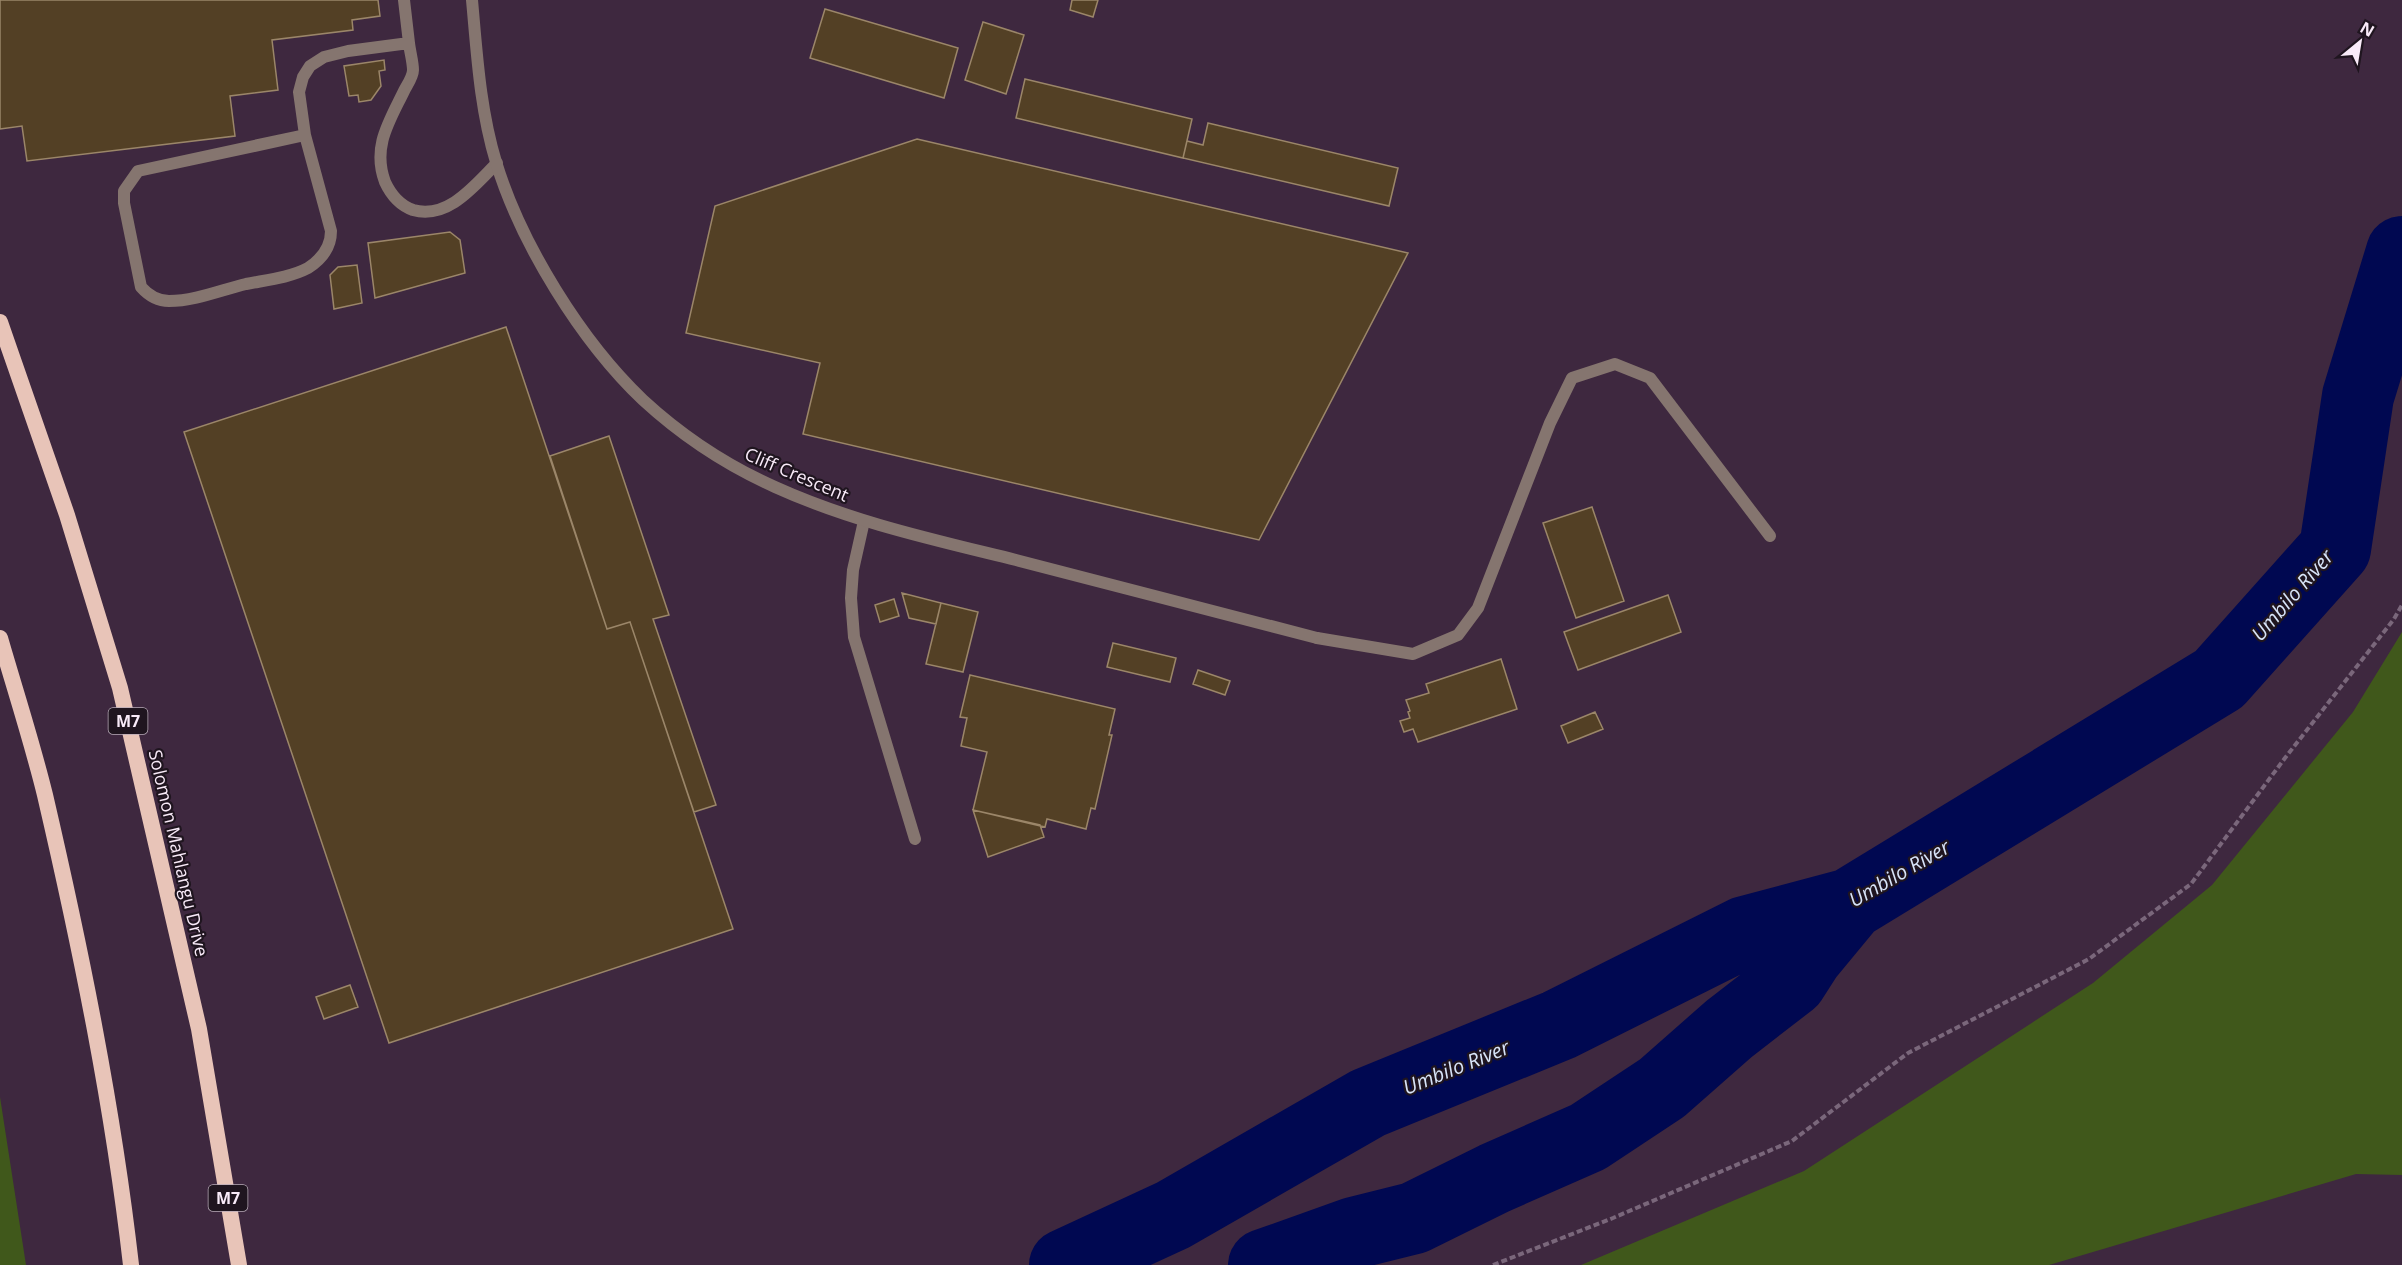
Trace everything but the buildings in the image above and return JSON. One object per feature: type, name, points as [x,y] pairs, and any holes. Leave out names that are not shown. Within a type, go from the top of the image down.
[{"type":"highway","name":"Solomon Mahlangu Drive","points":[[0,322],[67,515],[120,688],[199,1029],[239,1265]]},
{"type":"highway","points":[[0,638],[44,794],[108,1094],[130,1265]]},
{"type":"street","points":[[404,0],[413,72],[387,122],[379,148],[382,174],[390,192],[401,205],[415,210],[431,211],[449,206],[467,194],[497,163]]},
{"type":"street","name":"Cliff Crescent","points":[[472,0],[479,88],[497,163],[524,231],[559,295],[602,354],[643,399],[684,432],[731,465],[775,487],[864,521],[1317,638],[1413,654],[1458,635],[1478,608],[1550,423],[1572,378],[1615,364],[1650,378],[1770,536]]},
{"type":"street","points":[[305,135],[138,171],[124,191],[124,203],[141,287],[155,298],[169,301],[190,299],[289,276],[308,267],[321,256],[331,242],[331,231],[305,135],[299,92],[303,76],[310,66],[324,57],[348,51],[409,43]]},
{"type":"street","points":[[864,521],[853,570],[851,598],[854,637],[915,839]]},
{"type":"path","points":[[1493,1265],[1613,1218],[1792,1141],[1908,1053],[2089,959],[2191,884],[2285,758],[2394,619],[2402,605]]},
{"type":"green space","points":[[2402,632],[2402,1175],[2356,1174],[2049,1265],[1581,1265],[1804,1171],[2093,983],[2212,885],[2353,712]]},
{"type":"green space","points":[[0,1097],[26,1265],[0,1265]]},
{"type":"waterway","name":"Umbilo River","points":[[1065,1265],[1173,1215],[1368,1103],[1559,1025],[1745,932],[1850,904],[2219,679],[2335,549],[2358,396],[2402,252]]},
{"type":"waterway","points":[[1264,1265],[1354,1233],[1414,1218],[1495,1178],[1588,1137],[1662,1088],[1729,1029],[1791,981],[1807,956],[1850,904]]}]
